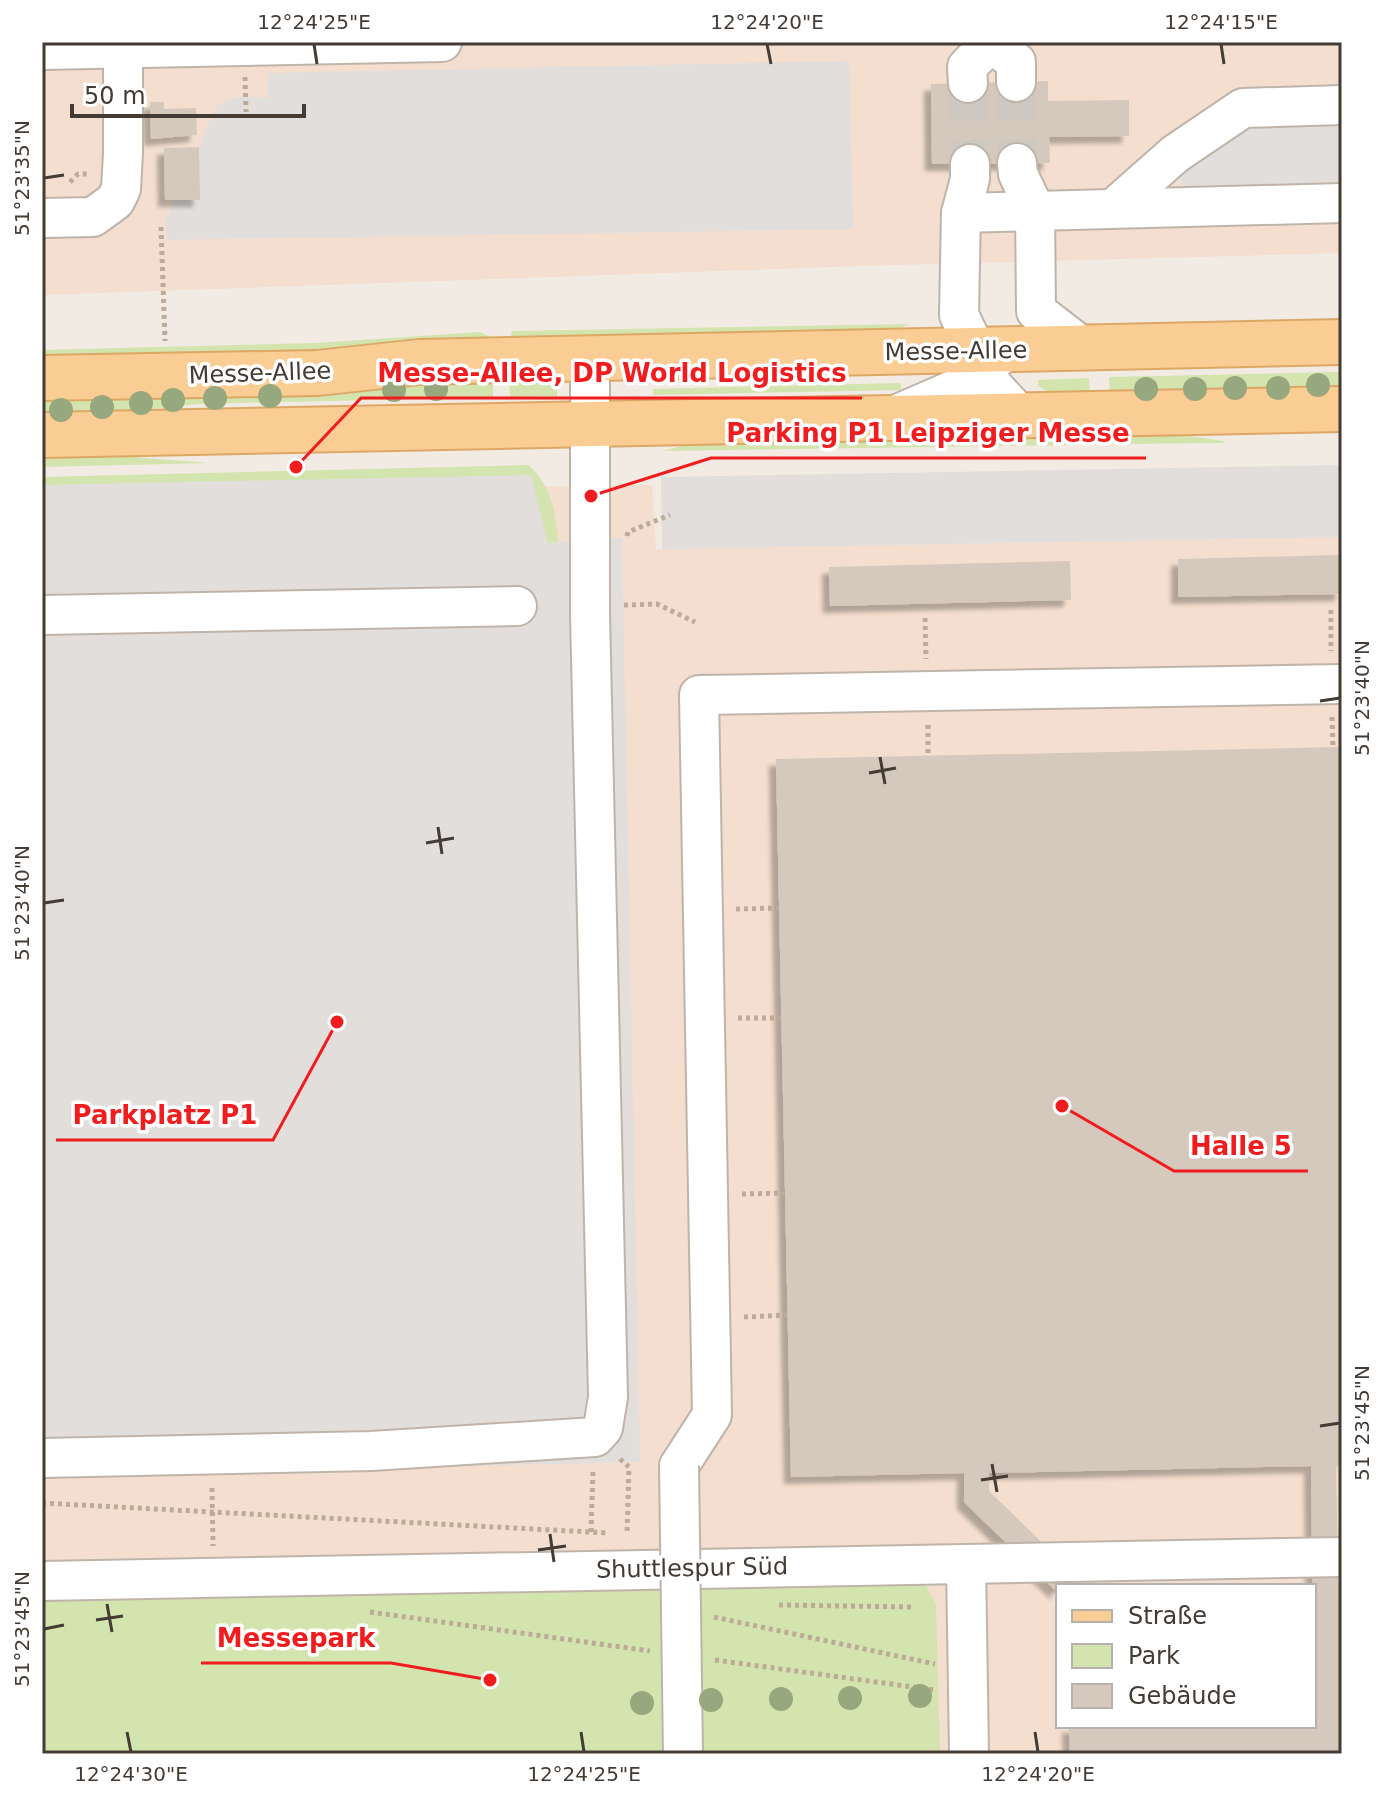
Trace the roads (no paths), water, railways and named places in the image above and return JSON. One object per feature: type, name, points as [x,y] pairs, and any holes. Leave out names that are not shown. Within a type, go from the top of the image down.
[{"type":"main road","name":"Messe-Allee","points":[[42,378],[317,373],[420,362],[923,351],[981,347],[1084,348],[1342,342]]},
{"type":"main road","points":[[42,435],[1342,409]]},
{"type":"lane","points":[[42,50],[442,42]]},
{"type":"lane","points":[[968,83],[967,67],[991,43],[1016,62],[1016,82]]},
{"type":"lane","points":[[42,218],[93,217],[115,201],[122,173],[123,49]]},
{"type":"lane","points":[[1114,208],[1175,154],[1243,108],[1342,105]]},
{"type":"lane","points":[[1017,163],[1018,174],[1035,210],[1036,311]]},
{"type":"lane","points":[[970,164],[970,179],[961,213],[981,347],[993,386],[1020,415]]},
{"type":"lane","points":[[961,213],[1342,203]]},
{"type":"lane","points":[[886,418],[962,386],[981,347],[1036,311]]},
{"type":"lane","points":[[1036,311],[1084,348]]},
{"type":"lane","points":[[42,1458],[371,1451],[595,1437],[603,1428],[608,1397],[590,614],[590,359]]},
{"type":"lane","points":[[42,615],[517,606]]},
{"type":"lane","points":[[683,1754],[679,1466],[712,1415],[699,695],[1342,684]]},
{"type":"lane","name":"Shuttlespur Süd","points":[[42,1581],[213,1579],[628,1552],[966,1564],[1342,1557]]},
{"type":"lane","points":[[966,1564],[969,1754]]},
{"type":"tunnel","points":[[1016,82],[1017,163]]},
{"type":"tunnel","points":[[968,83],[970,164]]},
{"type":"place","name":"Messe-Allee, DP World Logistics","points":[[296,467]]},
{"type":"place","name":"Parking P1 Leipziger Messe","points":[[591,496]]},
{"type":"place","name":"Parkplatz P1","points":[[337,1022]]},
{"type":"place","name":"Halle 5","points":[[1062,1106]]},
{"type":"place","name":"Messepark","points":[[490,1680]]}]
